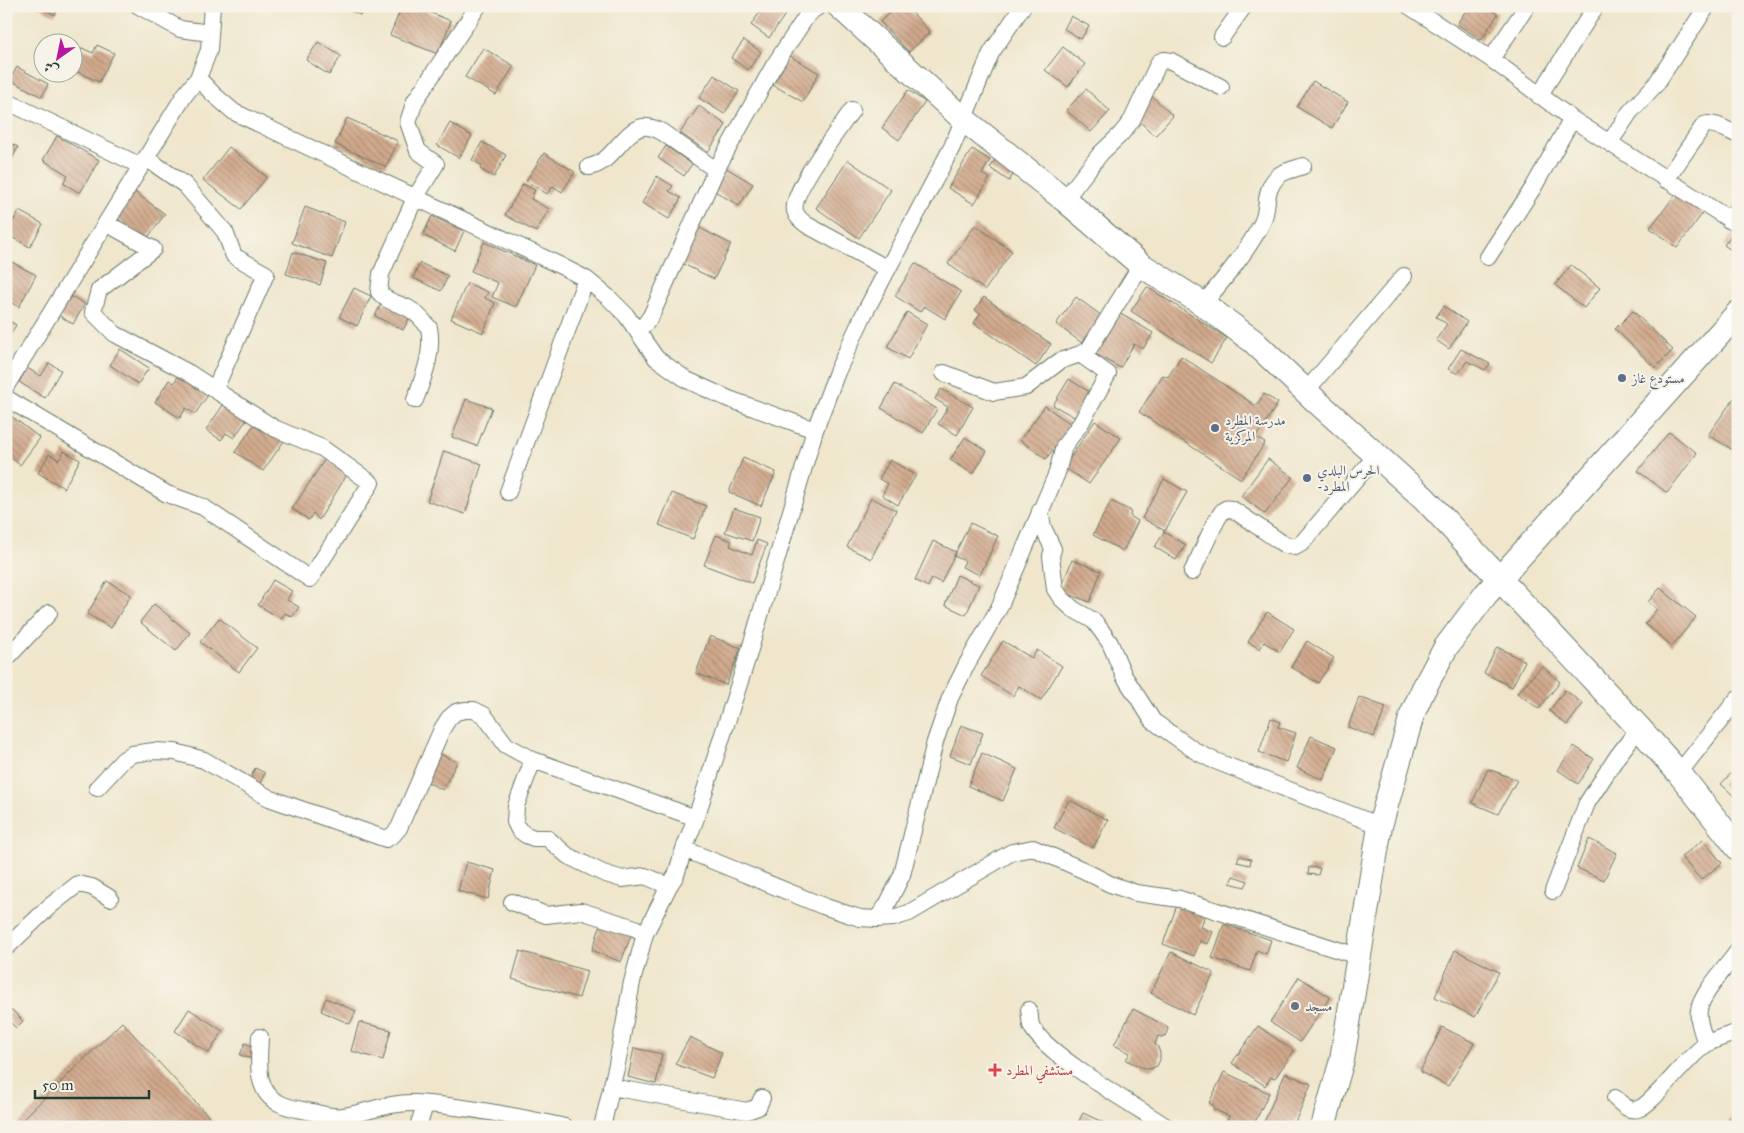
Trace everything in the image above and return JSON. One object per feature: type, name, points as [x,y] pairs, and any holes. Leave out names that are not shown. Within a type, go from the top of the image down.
[{"type":"main road","points":[[839,6],[963,119],[1065,200],[1141,265],[1203,304],[1253,341],[1376,456],[1424,498],[1680,773],[1738,848]]},
{"type":"main road","points":[[1323,1127],[1342,1060],[1357,956],[1380,826],[1412,715],[1423,690],[1446,646],[1464,620],[1505,584],[1729,338],[1738,313]]},
{"type":"main road","points":[[1339,1127],[1357,1055],[1376,944],[1384,881],[1405,789],[1418,743],[1438,695],[1458,658],[1505,584]]},
{"type":"street","points":[[139,6],[180,29],[210,34]]},
{"type":"street","points":[[6,386],[184,96],[198,78],[208,50],[212,6]]},
{"type":"street","points":[[415,400],[425,374],[429,352],[429,328],[417,314],[406,307],[392,303],[379,292],[381,274],[416,198],[436,164],[418,152],[408,122],[415,101],[478,6]]},
{"type":"street","points":[[637,331],[646,323],[657,304],[716,170],[773,67],[806,17],[820,6]]},
{"type":"street","points":[[602,1127],[632,982],[645,934],[676,875],[696,818],[748,656],[815,430],[837,372],[888,268],[952,147],[991,52],[1023,6]]},
{"type":"street","points":[[1222,37],[1244,6]]},
{"type":"street","points":[[1409,6],[1491,59],[1572,119],[1666,180],[1735,217]]},
{"type":"street","points":[[1491,59],[1527,6]]},
{"type":"street","points":[[1539,96],[1596,6]]},
{"type":"street","points":[[1610,142],[1630,112],[1656,84],[1707,6]]},
{"type":"street","points":[[1065,200],[1074,186],[1132,120],[1159,62],[1164,60],[1171,61],[1221,87]]},
{"type":"street","points":[[198,78],[234,112],[337,159],[586,279],[610,298],[626,315],[656,358],[687,380],[729,399],[815,430]]},
{"type":"street","points":[[8,104],[144,162],[185,185],[225,232],[234,256],[266,274],[215,390]]},
{"type":"street","points":[[852,110],[804,182],[795,201],[794,210],[798,218],[807,226],[888,268]]},
{"type":"street","points":[[1488,258],[1533,188],[1572,119]]},
{"type":"street","points":[[1666,180],[1704,125],[1709,123],[1716,125],[1738,135]]},
{"type":"street","points":[[589,167],[603,162],[631,133],[642,127],[662,132],[716,170]]},
{"type":"street","points":[[1203,304],[1238,263],[1263,220],[1267,193],[1279,175],[1303,166]]},
{"type":"street","points":[[6,398],[167,494],[203,507],[310,579],[371,483],[322,448],[274,428],[189,372],[115,334],[93,312],[99,290],[153,249],[106,223]]},
{"type":"street","points":[[944,372],[994,392],[1026,387],[1060,361],[1089,349],[1141,265]]},
{"type":"street","points":[[1306,391],[1404,276]]},
{"type":"street","points":[[508,492],[586,279]]},
{"type":"street","points":[[877,919],[887,905],[902,875],[935,742],[950,698],[999,608],[1057,472],[1064,446],[1081,423],[1108,374],[1080,354]]},
{"type":"street","points":[[1192,572],[1224,510],[1229,508],[1235,510],[1285,545],[1290,547],[1299,546],[1376,456]]},
{"type":"street","points":[[1040,511],[1043,528],[1053,549],[1051,556],[1055,589],[1074,609],[1094,621],[1103,633],[1110,643],[1124,676],[1153,721],[1196,752],[1213,760],[1380,826]]},
{"type":"street","points":[[6,659],[49,613]]},
{"type":"street","points":[[1680,773],[1738,698]]},
{"type":"street","points":[[97,788],[123,760],[132,754],[154,750],[175,752],[204,760],[269,798],[386,839],[399,828],[442,729],[449,718],[456,712],[474,710],[484,715],[506,744],[533,760],[696,818]]},
{"type":"street","points":[[1554,891],[1587,803],[1617,757],[1639,728]]},
{"type":"street","points":[[533,760],[516,806],[515,822],[519,830],[534,838],[547,838],[568,856],[604,873],[622,879],[644,876],[669,886]]},
{"type":"street","points":[[684,849],[823,906],[860,918],[877,919],[894,918],[909,913],[1012,852],[1033,848],[1110,884],[1136,893],[1180,899],[1357,956]]},
{"type":"street","points":[[6,948],[50,906],[78,884],[92,887],[110,898]]},
{"type":"street","points":[[512,902],[546,915],[581,911],[635,928],[645,934]]},
{"type":"street","points":[[1706,1044],[1699,1009],[1706,994],[1738,951]]},
{"type":"street","points":[[1029,1010],[1031,1026],[1041,1039],[1061,1057],[1167,1127]]},
{"type":"street","points":[[1614,1098],[1625,1107],[1633,1110],[1644,1106],[1686,1061],[1706,1044],[1738,1032]]},
{"type":"street","points":[[260,1037],[259,1075],[265,1090],[271,1098],[283,1105],[331,1116],[343,1116],[391,1105],[414,1103],[508,1116],[565,1127]]},
{"type":"street","points":[[611,1087],[747,1111],[758,1106],[762,1098]]},
{"type":"street","points":[[418,1127],[425,1105]]},
{"type":"building","points":[[36,6],[59,6],[55,15]]},
{"type":"building","points":[[347,6],[364,6],[360,15],[346,9]]},
{"type":"building","points":[[402,6],[414,6],[451,21],[438,54],[390,35]]},
{"type":"building","points":[[764,6],[791,6],[769,38],[751,25]]},
{"type":"building","points":[[896,6],[900,6],[905,11],[907,7],[930,32],[909,52],[880,22]]},
{"type":"building","points":[[1469,6],[1485,6],[1498,14],[1481,40],[1457,24]]},
{"type":"building","points":[[1071,16],[1089,26],[1081,39],[1064,29]]},
{"type":"building","points":[[744,40],[761,52],[748,70],[731,58]]},
{"type":"building","points":[[318,42],[341,56],[329,75],[306,60]]},
{"type":"building","points":[[97,45],[114,53],[99,82],[82,74],[82,48],[93,53]]},
{"type":"building","points":[[1063,47],[1085,64],[1068,87],[1045,70]]},
{"type":"building","points":[[483,48],[514,66],[496,95],[465,77]]},
{"type":"building","points":[[790,56],[819,73],[803,102],[773,85]]},
{"type":"building","points":[[17,67],[32,75],[32,82],[44,82],[48,84],[42,97],[10,80]]},
{"type":"building","points":[[714,75],[739,91],[724,114],[699,98]]},
{"type":"building","points":[[1313,81],[1348,102],[1332,128],[1297,107]]},
{"type":"building","points":[[1086,89],[1110,111],[1091,132],[1066,110]]},
{"type":"building","points":[[908,90],[925,102],[899,140],[882,128]]},
{"type":"building","points":[[1153,97],[1173,116],[1155,136],[1135,117]]},
{"type":"building","points":[[699,106],[726,125],[708,152],[680,133]]},
{"type":"building","points":[[347,118],[398,141],[386,167],[335,144]]},
{"type":"building","points":[[450,123],[472,136],[459,158],[437,145]]},
{"type":"building","points":[[57,136],[99,160],[80,193],[63,183],[68,175],[43,160]]},
{"type":"building","points":[[7,142],[18,147],[9,165],[6,164]]},
{"type":"building","points":[[482,142],[506,155],[494,177],[480,169],[482,166],[472,160]]},
{"type":"building","points":[[666,146],[692,164],[684,176],[658,158]]},
{"type":"building","points":[[229,147],[267,177],[241,209],[203,180]]},
{"type":"building","points":[[972,149],[990,160],[982,174],[990,178],[974,204],[948,188]]},
{"type":"building","points":[[544,153],[575,172],[562,192],[553,186],[547,194],[526,181]]},
{"type":"building","points":[[997,157],[1016,170],[1009,181],[990,168]]},
{"type":"building","points":[[848,160],[891,190],[859,238],[816,208]]},
{"type":"building","points":[[723,166],[753,184],[739,206],[710,188]]},
{"type":"building","points":[[657,176],[673,186],[669,191],[681,198],[669,219],[642,203]]},
{"type":"building","points":[[523,184],[535,190],[531,199],[549,209],[536,232],[505,215]]},
{"type":"building","points":[[132,190],[165,214],[146,240],[114,216]]},
{"type":"building","points":[[1679,190],[1705,210],[1677,248],[1650,228]]},
{"type":"building","points":[[305,207],[345,222],[332,258],[292,243]]},
{"type":"building","points":[[19,211],[43,224],[30,247],[6,234]]},
{"type":"building","points":[[432,216],[464,231],[455,251],[423,235]]},
{"type":"building","points":[[975,225],[1012,251],[985,290],[948,264]]},
{"type":"building","points":[[698,227],[731,244],[714,279],[681,263]]},
{"type":"building","points":[[1732,234],[1738,237],[1738,255],[1724,245]]},
{"type":"building","points":[[484,242],[535,265],[516,307],[492,297],[498,283],[471,271]]},
{"type":"building","points":[[293,252],[327,263],[320,285],[286,274]]},
{"type":"building","points":[[6,259],[36,275],[19,307],[6,300]]},
{"type":"building","points":[[420,263],[448,276],[441,291],[413,278]]},
{"type":"building","points":[[915,263],[961,292],[945,319],[924,306],[920,312],[895,296]]},
{"type":"building","points":[[1571,265],[1600,288],[1584,308],[1555,285]]},
{"type":"building","points":[[467,283],[488,292],[485,298],[495,303],[483,333],[451,319]]},
{"type":"building","points":[[1147,287],[1227,338],[1211,363],[1131,311]]},
{"type":"building","points":[[354,288],[371,296],[357,326],[339,317]]},
{"type":"building","points":[[67,294],[85,304],[73,324],[55,313]]},
{"type":"building","points":[[984,297],[1051,344],[1036,366],[974,323],[980,314],[975,310]]},
{"type":"building","points":[[1076,297],[1102,316],[1082,343],[1056,324]]},
{"type":"building","points":[[382,302],[410,317],[403,330],[375,316]]},
{"type":"building","points":[[1444,306],[1467,322],[1449,349],[1436,340],[1447,324],[1436,317]]},
{"type":"building","points":[[1633,311],[1673,350],[1655,368],[1615,329]]},
{"type":"building","points":[[907,312],[927,324],[908,359],[887,347]]},
{"type":"building","points":[[1119,313],[1153,333],[1143,349],[1134,344],[1120,368],[1096,354]]},
{"type":"building","points":[[6,319],[16,325],[6,342]]},
{"type":"building","points":[[120,349],[149,368],[138,384],[110,365]]},
{"type":"building","points":[[1461,349],[1490,364],[1485,370],[1467,361],[1458,374],[1448,369]]},
{"type":"building","points":[[1181,356],[1256,406],[1264,394],[1278,403],[1256,437],[1265,443],[1241,479],[1139,412],[1163,375],[1168,377]]},
{"type":"building","points":[[49,363],[61,370],[45,398],[19,382],[27,368],[41,376]]},
{"type":"building","points":[[180,373],[210,392],[195,414],[186,408],[180,418],[155,402],[169,380],[174,383]]},
{"type":"building","points":[[1069,379],[1091,393],[1076,418],[1053,405]]},
{"type":"building","points":[[895,384],[937,409],[923,433],[881,408]]},
{"type":"building","points":[[941,389],[973,407],[957,435],[938,424],[948,407],[935,399]]},
{"type":"building","points":[[1734,398],[1738,400],[1738,453],[1708,435]]},
{"type":"building","points":[[466,399],[492,408],[477,446],[452,437]]},
{"type":"building","points":[[226,401],[249,416],[234,438],[226,433],[221,440],[206,430]]},
{"type":"building","points":[[1045,406],[1071,424],[1046,459],[1020,440]]},
{"type":"building","points":[[6,412],[40,438],[20,465],[6,454]]},
{"type":"building","points":[[1095,421],[1121,438],[1089,484],[1064,467]]},
{"type":"building","points":[[256,422],[284,441],[263,471],[235,452]]},
{"type":"building","points":[[1669,432],[1697,453],[1667,493],[1638,471]]},
{"type":"building","points":[[965,437],[987,451],[973,474],[950,460]]},
{"type":"building","points":[[64,451],[80,460],[64,488],[38,473],[49,454],[59,460]]},
{"type":"building","points":[[444,451],[482,464],[465,514],[427,501]]},
{"type":"building","points":[[743,458],[776,472],[761,506],[729,492]]},
{"type":"building","points":[[325,459],[348,473],[319,520],[313,513],[309,520],[292,509]]},
{"type":"building","points":[[1268,459],[1293,477],[1265,514],[1241,496]]},
{"type":"building","points":[[890,460],[916,475],[898,505],[882,495],[888,484],[879,479]]},
{"type":"building","points":[[1164,479],[1187,492],[1165,531],[1142,518]]},
{"type":"building","points":[[672,493],[706,506],[693,539],[659,525]]},
{"type":"building","points":[[871,498],[896,510],[871,559],[847,547]]},
{"type":"building","points":[[1111,501],[1131,511],[1130,516],[1138,521],[1123,551],[1093,535]]},
{"type":"building","points":[[734,508],[760,517],[752,541],[725,532]]},
{"type":"building","points":[[970,523],[998,536],[980,575],[962,567],[965,561],[954,556]]},
{"type":"building","points":[[1164,532],[1186,545],[1176,560],[1155,547]]},
{"type":"building","points":[[716,535],[732,541],[730,546],[752,555],[757,540],[767,544],[752,583],[704,565]]},
{"type":"building","points":[[933,541],[956,552],[941,583],[932,578],[928,587],[915,580]]},
{"type":"building","points":[[1072,560],[1101,571],[1090,602],[1060,591]]},
{"type":"building","points":[[957,575],[979,585],[966,615],[945,605]]},
{"type":"building","points":[[273,580],[292,591],[287,600],[299,607],[292,617],[285,613],[281,619],[258,605]]},
{"type":"building","points":[[107,581],[131,595],[111,628],[87,614]]},
{"type":"building","points":[[1660,588],[1696,617],[1672,646],[1645,624],[1657,609],[1648,602]]},
{"type":"building","points":[[154,604],[190,633],[176,651],[140,622]]},
{"type":"building","points":[[1267,612],[1294,629],[1280,652],[1264,642],[1260,649],[1248,642]]},
{"type":"building","points":[[219,618],[257,648],[239,672],[200,642]]},
{"type":"building","points":[[710,636],[741,648],[726,685],[696,673]]},
{"type":"building","points":[[1003,641],[1032,658],[1037,650],[1062,666],[1041,700],[1019,686],[1013,696],[981,676]]},
{"type":"building","points":[[1307,641],[1334,658],[1318,683],[1291,667]]},
{"type":"building","points":[[1497,647],[1525,661],[1512,687],[1484,673]]},
{"type":"building","points":[[1542,666],[1560,682],[1539,709],[1517,693]]},
{"type":"building","points":[[1565,690],[1583,704],[1567,725],[1549,711]]},
{"type":"building","points":[[1359,697],[1386,707],[1374,737],[1348,727]]},
{"type":"building","points":[[1271,718],[1280,722],[1278,727],[1296,733],[1286,762],[1259,752]]},
{"type":"building","points":[[961,725],[983,733],[971,764],[950,756]]},
{"type":"building","points":[[1311,736],[1337,747],[1323,780],[1297,768]]},
{"type":"building","points":[[1574,746],[1594,759],[1578,784],[1558,770]]},
{"type":"building","points":[[434,751],[457,762],[443,790],[421,779]]},
{"type":"building","points":[[982,753],[1017,769],[1003,801],[968,786]]},
{"type":"building","points":[[1738,766],[1738,800],[1721,784]]},
{"type":"building","points":[[255,768],[265,773],[259,786],[250,780]]},
{"type":"building","points":[[1488,769],[1517,780],[1498,814],[1472,803]]},
{"type":"building","points":[[1069,800],[1108,820],[1093,848],[1054,828]]},
{"type":"building","points":[[1589,839],[1617,853],[1604,880],[1577,868]]},
{"type":"building","points":[[1703,840],[1722,863],[1701,880],[1681,857]]},
{"type":"building","points":[[1239,856],[1251,859],[1250,865],[1237,862]]},
{"type":"building","points":[[466,862],[495,870],[488,899],[458,891]]},
{"type":"building","points":[[1309,867],[1320,868],[1318,875],[1308,874]]},
{"type":"building","points":[[1233,876],[1248,881],[1245,887],[1230,883]]},
{"type":"building","points":[[1177,905],[1205,915],[1201,927],[1213,932],[1208,944],[1200,941],[1194,956],[1163,944]]},
{"type":"building","points":[[602,922],[632,933],[621,962],[592,950]]},
{"type":"building","points":[[1224,924],[1271,940],[1266,954],[1257,950],[1250,971],[1212,958]]},
{"type":"building","points":[[1455,950],[1499,972],[1475,1017],[1435,997]]},
{"type":"building","points":[[520,951],[587,971],[579,998],[512,979]]},
{"type":"building","points":[[1171,952],[1214,973],[1193,1015],[1151,993]]},
{"type":"building","points":[[1299,977],[1330,997],[1300,1042],[1270,1022]]},
{"type":"building","points":[[326,998],[356,1011],[350,1024],[321,1011]]},
{"type":"building","points":[[189,1009],[223,1031],[209,1053],[175,1031]]},
{"type":"building","points":[[1133,1009],[1168,1027],[1166,1035],[1158,1036],[1155,1044],[1160,1053],[1160,1060],[1157,1066],[1150,1069],[1143,1068],[1126,1060],[1130,1053],[1114,1045]]},
{"type":"building","points":[[12,1010],[23,1021],[16,1028],[6,1018],[6,1015]]},
{"type":"building","points":[[122,1022],[218,1127],[15,1127]]},
{"type":"building","points":[[359,1022],[391,1030],[383,1060],[351,1051]]},
{"type":"building","points":[[1258,1026],[1294,1051],[1275,1078],[1271,1077],[1265,1086],[1232,1063]]},
{"type":"building","points":[[1442,1027],[1474,1043],[1448,1086],[1420,1072]]},
{"type":"building","points":[[690,1037],[722,1053],[712,1078],[675,1064]]},
{"type":"building","points":[[245,1043],[256,1048],[252,1059],[240,1055]]},
{"type":"building","points":[[634,1048],[662,1054],[656,1084],[628,1077]]},
{"type":"building","points":[[1224,1072],[1269,1093],[1253,1126],[1242,1121],[1240,1127],[1226,1123],[1229,1116],[1213,1109],[1214,1106],[1209,1103]]},
{"type":"building","points":[[1285,1073],[1311,1084],[1293,1127],[1262,1127]]},
{"type":"building","points":[[1083,1113],[1113,1127],[1076,1127]]},
{"type":"building","points":[[1734,1113],[1738,1115],[1738,1127],[1726,1127]]},
{"type":"place","name":"مستودع غاز","points":[[1622,378]]},
{"type":"place","name":"مدرسة المطرد المركزية","points":[[1215,428]]},
{"type":"place","name":"الحرس البلدي -المطرد","points":[[1307,478]]},
{"type":"place","name":"مسجد","points":[[1295,1006]]},
{"type":"place","name":"مستشفي المطرد","points":[[995,1070]]}]
